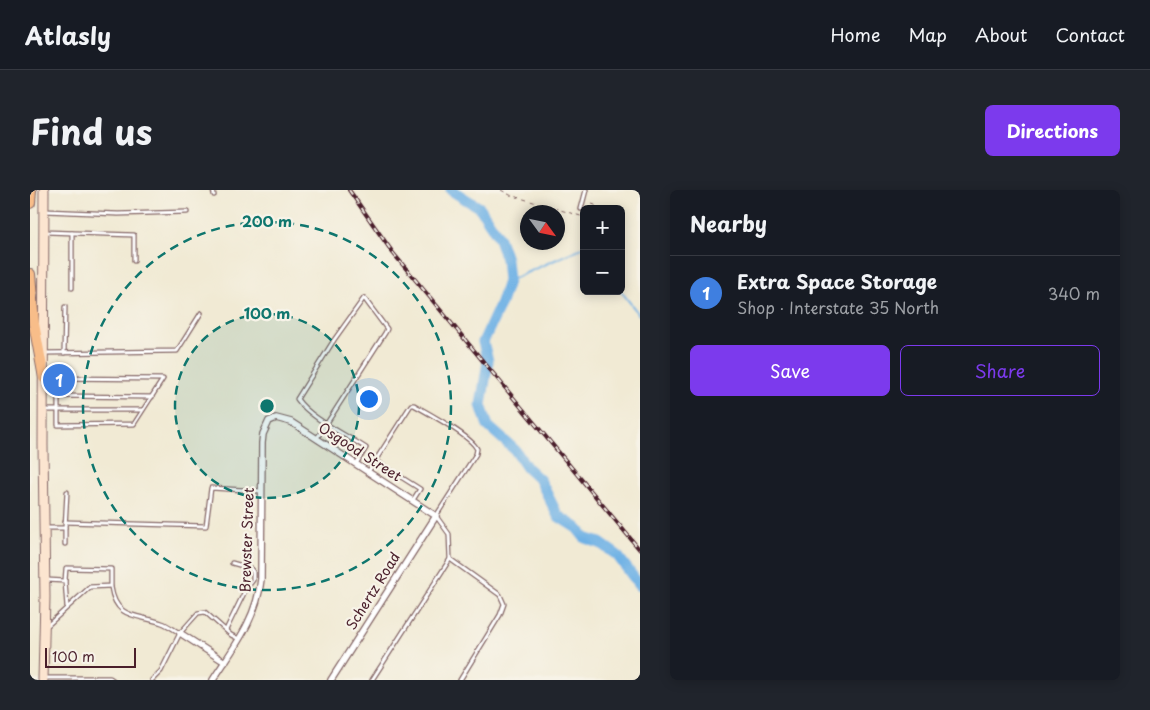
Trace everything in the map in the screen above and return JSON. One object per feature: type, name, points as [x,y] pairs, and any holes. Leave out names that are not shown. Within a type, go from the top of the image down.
[{"type":"highway","points":[[30,203],[31,190]]},
{"type":"highway","points":[[30,274],[34,324],[44,378]]},
{"type":"main road","points":[[43,679],[44,190]]},
{"type":"street","name":"Osgood Street","points":[[269,421],[276,418],[291,422],[436,516]]},
{"type":"street","name":"Brewster Street","points":[[214,680],[255,610],[261,579],[262,442],[263,434],[269,421]]},
{"type":"street","name":"Schertz Road","points":[[332,680],[436,516]]},
{"type":"street","points":[[180,633],[225,662]]},
{"type":"lane","points":[[213,190],[214,195]]},
{"type":"lane","points":[[582,205],[586,190]]},
{"type":"lane","points":[[44,211],[118,214],[187,212]]},
{"type":"lane","points":[[44,232],[134,235],[134,261]]},
{"type":"lane","points":[[72,233],[72,288]]},
{"type":"lane","points":[[317,439],[327,423],[387,329],[364,298],[334,340],[297,399],[303,407],[327,423],[366,448],[356,464]]},
{"type":"lane","points":[[64,353],[65,307]]},
{"type":"lane","points":[[44,353],[177,351],[201,313]]},
{"type":"lane","points":[[44,378],[163,379],[152,397],[134,424],[58,425],[58,396],[152,397]]},
{"type":"lane","points":[[368,472],[411,405],[414,405],[475,445],[476,454],[436,516],[449,534],[450,560],[372,680]]},
{"type":"lane","points":[[43,410],[143,410]]},
{"type":"lane","points":[[374,460],[420,489],[413,501]]},
{"type":"lane","points":[[65,522],[206,526],[211,488],[262,491]]},
{"type":"lane","points":[[65,544],[67,492]]},
{"type":"lane","points":[[44,528],[65,528]]},
{"type":"lane","points":[[450,560],[500,595],[504,604],[500,615],[460,680]]},
{"type":"lane","points":[[226,630],[246,589],[253,580],[253,572],[250,568],[232,563]]},
{"type":"lane","points":[[67,607],[66,568],[111,569],[113,599],[126,613],[163,623],[180,633]]},
{"type":"lane","points":[[253,580],[261,579]]},
{"type":"lane","points":[[44,580],[65,581]]},
{"type":"lane","points":[[44,628],[90,587],[112,586]]},
{"type":"lane","points":[[152,680],[162,671],[180,633],[198,613],[205,612],[239,640]]},
{"type":"lane","points":[[43,679],[110,678],[113,680]]},
{"type":"path","points":[[501,190],[510,195],[580,216]]},
{"type":"waterway","points":[[451,190],[480,208],[498,236],[506,259],[508,281],[501,303],[483,342],[488,361],[481,405],[488,426],[515,450],[527,468],[540,480],[558,516],[577,528],[585,538],[600,543],[617,555],[640,586]]},
{"type":"waterway","points":[[508,281],[580,249]]},
{"type":"waterway","points":[[624,295],[640,316]]},
{"type":"railway","points":[[349,190],[393,253],[640,550]]},
{"type":"place","name":"Extra Space Storage","points":[[59,380]]}]
